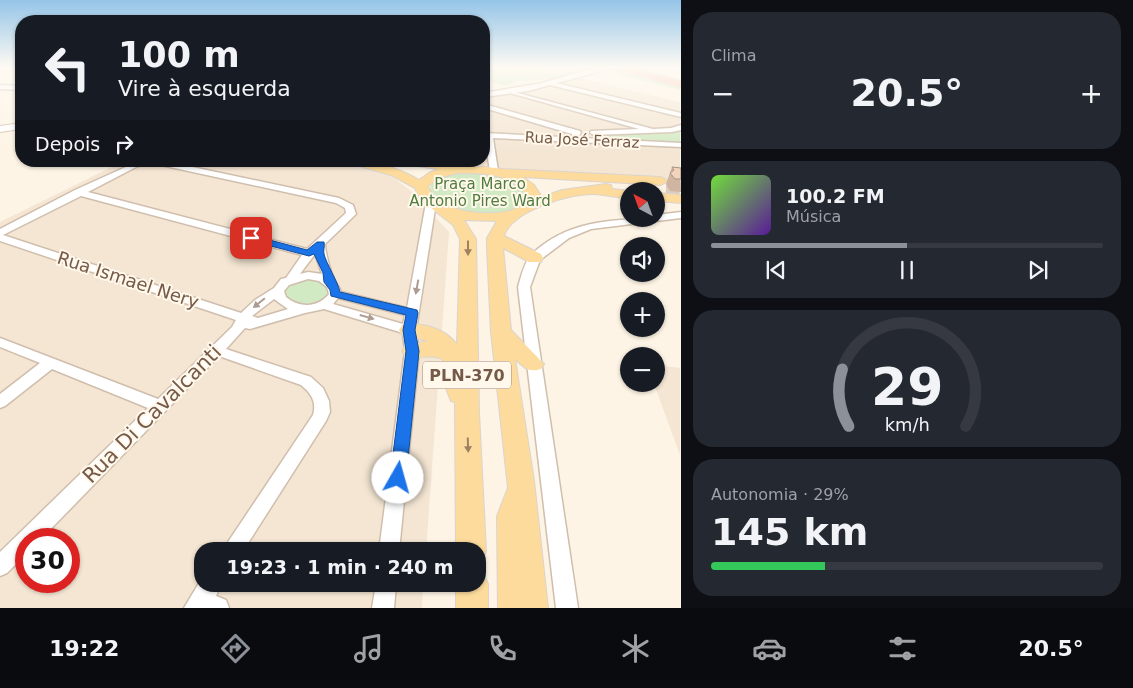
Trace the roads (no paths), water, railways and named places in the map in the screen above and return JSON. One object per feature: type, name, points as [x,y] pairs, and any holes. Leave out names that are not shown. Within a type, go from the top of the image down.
[{"type":"main road","points":[[0,124],[15,122]]},
{"type":"main road","points":[[0,129],[15,127]]},
{"type":"main road","points":[[378,167],[398,173],[421,186],[428,178],[440,172],[458,169]]},
{"type":"main road","points":[[446,167],[522,173],[625,170],[672,173]]},
{"type":"main road","points":[[496,172],[516,178],[529,187],[535,196],[531,206]]},
{"type":"main road","points":[[522,173],[620,184]]},
{"type":"main road","name":"PLN-370","points":[[421,186],[422,194],[453,216],[468,239],[467,413],[471,542]]},
{"type":"main road","points":[[536,258],[495,238],[501,224],[512,215],[552,196],[590,189],[620,186]]},
{"type":"main road","points":[[590,189],[620,194]]},
{"type":"main road","points":[[665,191],[679,200]]},
{"type":"main road","points":[[437,206],[477,217],[512,215]]},
{"type":"main road","name":"PLN-370","points":[[495,238],[501,332],[521,481],[532,608]]},
{"type":"main road","points":[[411,321],[445,343],[453,356],[455,386],[467,413]]},
{"type":"main road","points":[[501,332],[533,364]]},
{"type":"main road","points":[[412,351],[433,348],[453,356]]},
{"type":"main road","points":[[514,608],[511,516],[521,481]]},
{"type":"main road","points":[[472,592],[472,608]]},
{"type":"street","points":[[524,95],[650,130]]},
{"type":"street","points":[[599,95],[680,115]]},
{"type":"street","points":[[490,108],[574,136],[672,130],[680,127]]},
{"type":"street","name":"Rua José Ferraz","points":[[490,135],[574,136],[680,145]]},
{"type":"street","points":[[490,150],[496,172]]},
{"type":"street","points":[[0,233],[130,167]]},
{"type":"street","points":[[172,167],[347,204],[352,209],[352,214],[309,253],[295,269],[292,278],[316,276],[330,282]]},
{"type":"street","points":[[78,192],[309,253]]},
{"type":"street","points":[[391,542],[412,351],[411,321],[437,206]]},
{"type":"street","points":[[665,217],[680,215]]},
{"type":"street","points":[[567,608],[524,287],[528,272],[536,258],[557,240],[590,226],[620,222]]},
{"type":"street","name":"Rua Ismael Nery","points":[[0,238],[240,324]]},
{"type":"street","points":[[320,244],[319,255],[329,273],[330,282],[335,290],[335,294]]},
{"type":"street","name":"Rua Di Cavalcanti","points":[[38,528],[265,299],[278,291],[285,282],[292,278]]},
{"type":"street","points":[[278,291],[280,300],[284,303],[304,309]]},
{"type":"street","points":[[335,294],[411,321]]},
{"type":"street","points":[[324,305],[335,294]]},
{"type":"street","points":[[240,324],[256,322],[324,305],[411,321]]},
{"type":"street","points":[[0,342],[158,406]]},
{"type":"street","points":[[216,350],[306,382],[317,391],[322,405],[320,417],[238,542]]},
{"type":"street","points":[[0,402],[51,362]]},
{"type":"street","name":"Rua Di Cavalcanti","points":[[0,566],[15,551]]},
{"type":"street","points":[[383,608],[385,592]]},
{"type":"tunnel","points":[[666,188],[681,189]]},
{"type":"park label","name":"Praça Marco Antonio Pires Ward","points":[[480,192]]}]
